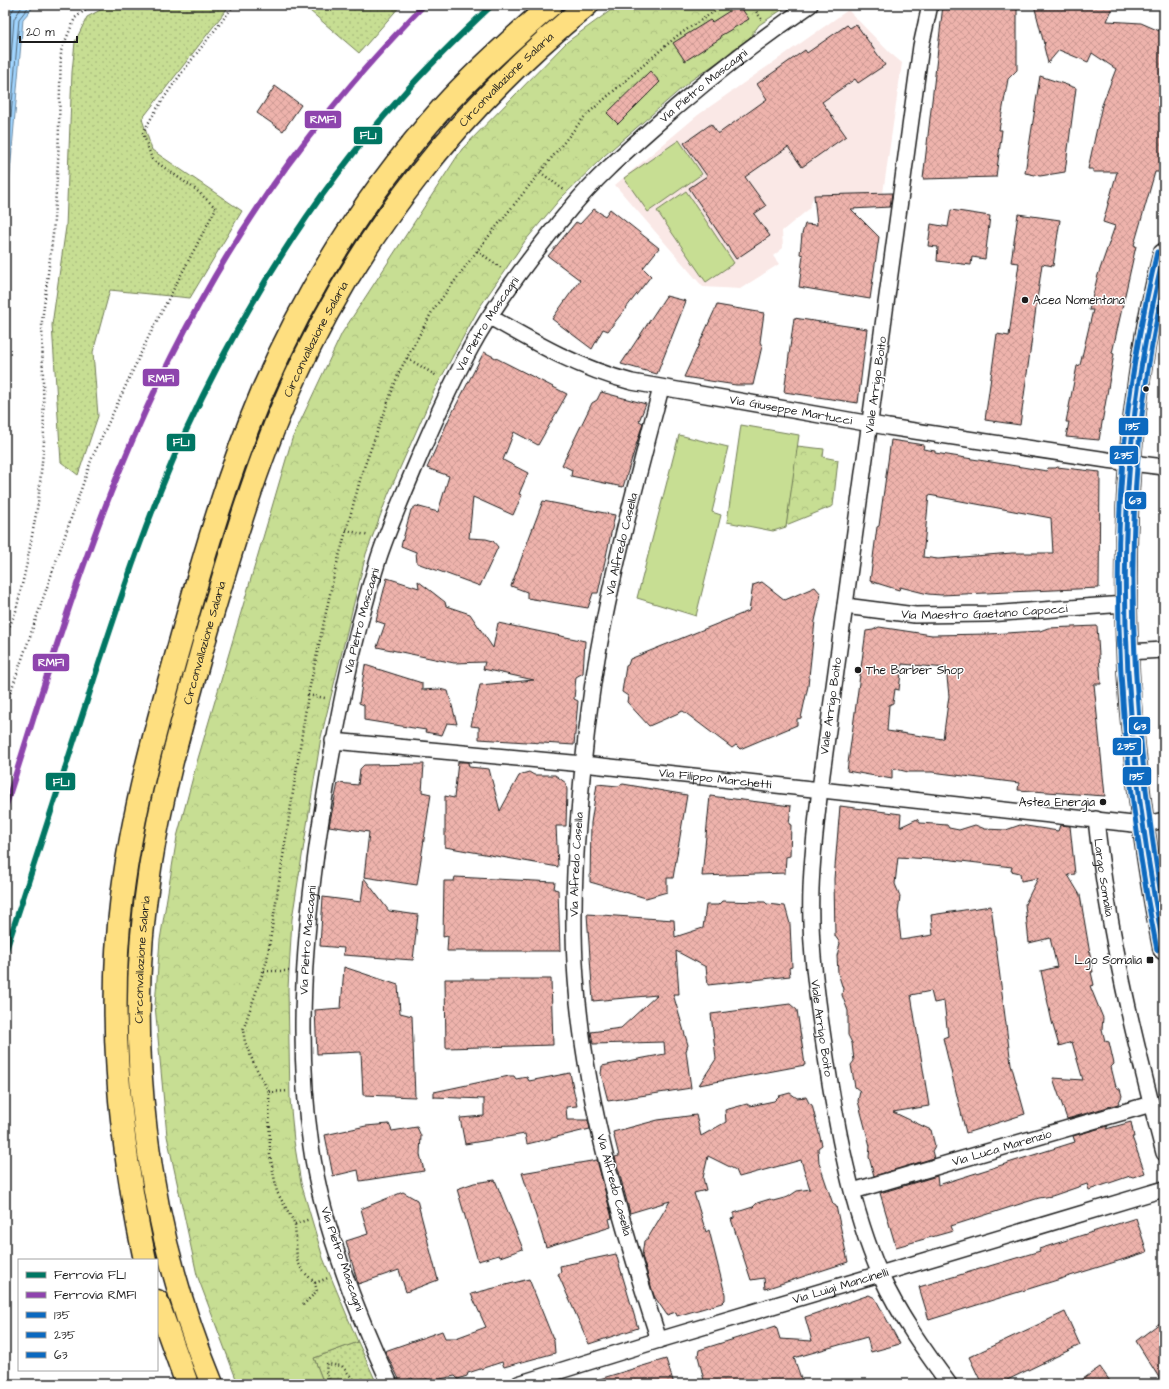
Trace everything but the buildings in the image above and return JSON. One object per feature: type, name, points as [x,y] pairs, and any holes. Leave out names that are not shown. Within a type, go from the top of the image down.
[{"type":"highway","name":"Circonvallazione Salaria","points":[[145,1259],[125,1153],[118,1086],[116,997],[118,932],[132,834],[147,766],[195,588],[231,473],[264,387],[299,316],[338,246],[405,153],[448,103],[483,66],[551,5]]},
{"type":"highway","name":"Circonvallazione Salaria","points":[[212,1384],[182,1298],[165,1238],[150,1154],[140,1077],[139,976],[145,904],[162,802],[180,730],[221,584],[256,474],[292,384],[326,314],[389,214],[438,151],[504,79],[587,5]]},
{"type":"highway","points":[[158,1304],[186,1384]]},
{"type":"main road","points":[[1164,254],[1140,366],[1129,463],[1125,530],[1125,604],[1127,652],[1142,825],[1164,949]]},
{"type":"street","name":"Via Pietro Mascagni","points":[[390,1384],[365,1327],[326,1214],[315,1171],[307,1109],[304,1045],[307,937],[312,880],[333,741],[362,621],[385,541],[422,450],[452,384],[476,339],[516,279],[573,205],[618,159],[702,84],[740,54],[810,5]]},
{"type":"street","name":"Viale Arrigo Boito","points":[[926,9],[820,789],[811,890],[814,967],[821,1027],[836,1117],[853,1191],[880,1274],[910,1328],[949,1384]]},
{"type":"street","name":"Via Giuseppe Martucci","points":[[490,317],[535,344],[578,365],[619,378],[661,388],[870,424],[1164,467]]},
{"type":"street","name":"Via Alfredo Casella","points":[[659,1340],[618,1208],[594,1100],[580,1010],[575,956],[574,907],[583,764],[597,659],[613,582],[661,388]]},
{"type":"street","name":"Via Maestro Gaetano Capocci","points":[[845,606],[915,615],[988,614],[1125,604]]},
{"type":"street","points":[[1127,652],[1164,650]]},
{"type":"street","name":"Via Filippo Marchetti","points":[[333,741],[583,764],[1096,820]]},
{"type":"street","name":"Largo Somalia","points":[[1164,820],[1142,825],[1096,820],[1102,878],[1117,960],[1164,1153]]},
{"type":"street","points":[[1151,1104],[1164,1113]]},
{"type":"street","name":"Via Luca Marenzio","points":[[853,1191],[1151,1104]]},
{"type":"street","name":"Via Luigi Mancinelli","points":[[518,1384],[659,1340],[1164,1189]]},
{"type":"path","points":[[5,637],[16,611],[27,563],[38,503],[44,449],[42,321],[53,234],[58,162],[62,51],[75,18],[91,5]]},
{"type":"path","points":[[5,708],[92,458],[148,338],[216,208],[195,189],[152,159],[143,134],[154,113],[177,80],[234,5]]},
{"type":"path","points":[[303,1305],[317,1291],[315,1283],[302,1270],[297,1260],[295,1224],[277,1192],[272,1174],[270,1155],[269,1092],[254,1064],[245,1042],[243,1030],[267,960],[308,695],[334,571],[362,473],[399,372],[433,310],[477,251],[585,116],[677,36],[724,5]]},
{"type":"path","points":[[752,5],[763,22]]},
{"type":"path","points":[[540,172],[564,190]]},
{"type":"path","points":[[477,251],[516,279]]},
{"type":"path","points":[[407,358],[452,384]]},
{"type":"path","points":[[346,530],[385,541]]},
{"type":"path","points":[[264,971],[290,971]]},
{"type":"path","points":[[269,1092],[292,1090]]},
{"type":"path","points":[[295,1224],[314,1218]]},
{"type":"path","points":[[315,1283],[334,1276]]},
{"type":"path","points":[[330,1384],[326,1371],[327,1364],[342,1366],[357,1384]]},
{"type":"shaded area","points":[[848,10],[889,52],[902,63],[883,193],[814,195],[809,209],[782,231],[783,248],[773,256],[779,264],[740,289],[703,287],[615,185],[698,115]]},
{"type":"green space","points":[[110,5],[230,5],[142,119],[152,150],[242,211],[190,298],[110,290],[93,352],[98,416],[78,475],[61,462],[52,325],[66,227],[72,72],[75,42],[87,17]]},
{"type":"green space","points":[[303,5],[401,5],[359,53]]},
{"type":"green space","points":[[618,5],[789,5],[759,25],[746,43],[690,81],[604,156],[560,199],[525,241],[479,308],[435,389],[388,495],[366,554],[321,737],[292,919],[288,989],[290,1099],[294,1141],[301,1183],[323,1258],[358,1342],[314,1358],[324,1384],[238,1384],[197,1275],[167,1136],[155,1005],[160,940],[177,837],[197,762],[292,439],[342,333],[462,149],[567,42]]},
{"type":"green space","points":[[679,140],[702,174],[648,212],[624,178]]},
{"type":"green space","points":[[686,191],[734,263],[706,282],[657,211]]},
{"type":"green space","points":[[741,425],[799,435],[786,527],[773,531],[727,522]]},
{"type":"green space","points":[[679,435],[728,447],[712,512],[721,515],[696,616],[637,598]]},
{"type":"green space","points":[[797,446],[824,449],[823,457],[838,460],[833,506],[786,525]]},
{"type":"green space","points":[[358,1342],[377,1384],[324,1384],[314,1358]]},
{"type":"water","points":[[5,5],[35,5],[23,19],[5,232]]},
{"type":"rail line","name":"RMFI","points":[[5,808],[87,555],[119,472],[140,424],[186,329],[239,237],[268,192],[299,149],[354,81],[424,5]]},
{"type":"rail line","name":"FL1","points":[[5,953],[114,617],[136,556],[184,435],[229,345],[253,301],[307,216],[367,136],[445,50],[492,5]]},
{"type":"transit line","name":"235","points":[[1157,252],[1139,336],[1129,398],[1121,486],[1118,552],[1122,686],[1127,753],[1145,885],[1157,950]]},
{"type":"transit line","name":"135","points":[[1164,254],[1146,337],[1136,399],[1128,486],[1125,553],[1129,686],[1134,752],[1152,884],[1164,949]]},
{"type":"transit line","name":"63","points":[[1164,285],[1149,362],[1139,440],[1134,519],[1133,598],[1136,677],[1142,756],[1164,912]]},
{"type":"place","name":"Acea Nomentana","points":[[1025,300]]},
{"type":"place","name":"The Barber Shop","points":[[858,670]]},
{"type":"place","name":"Astea Energia","points":[[1103,802]]},
{"type":"place","name":"L.go Somalia","points":[[1150,960]]}]
